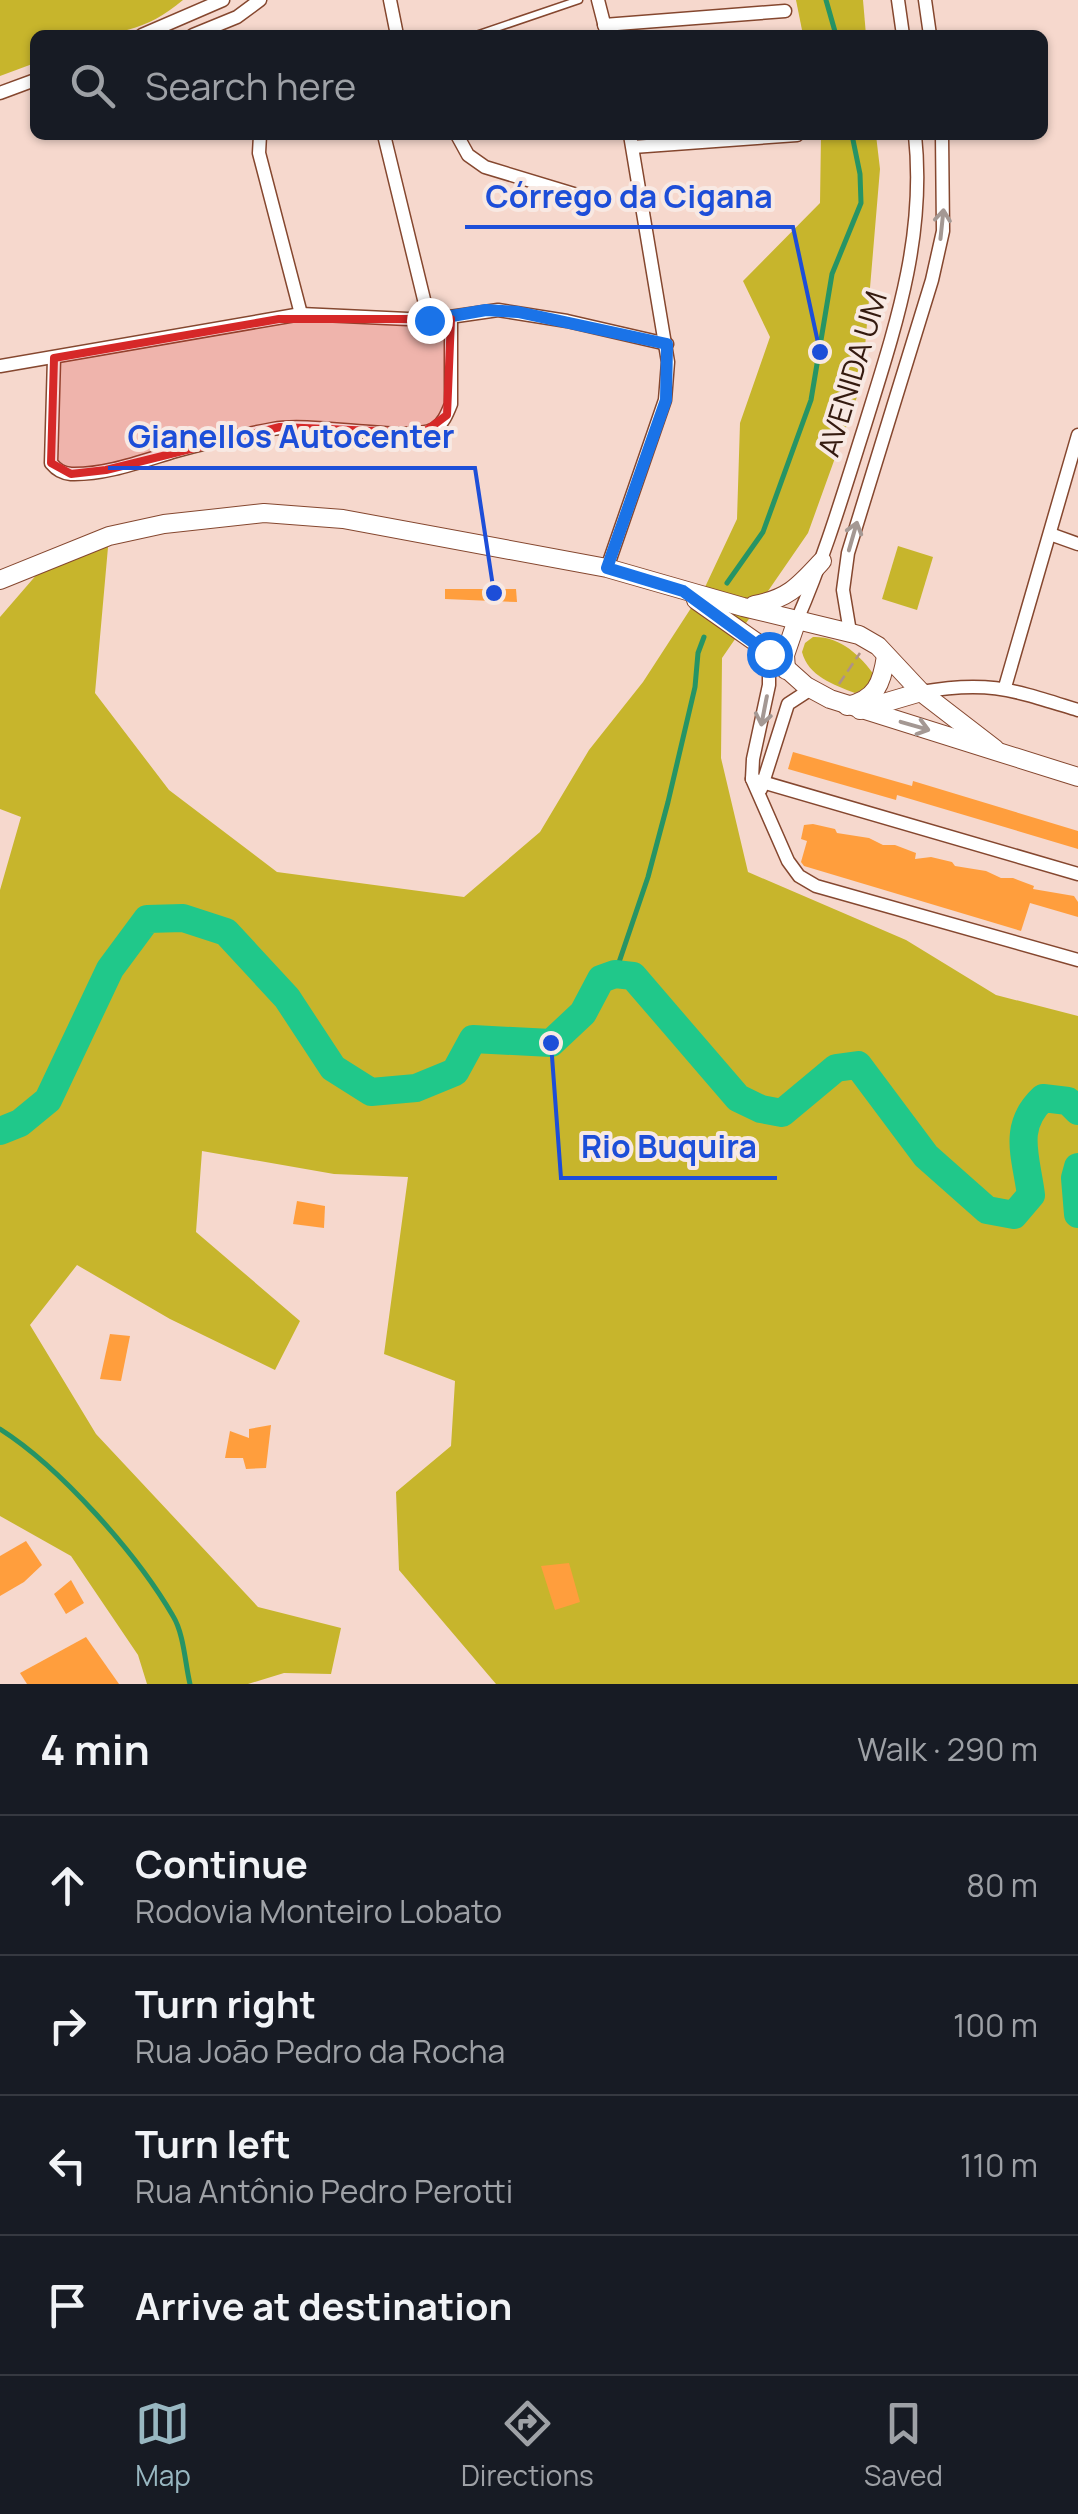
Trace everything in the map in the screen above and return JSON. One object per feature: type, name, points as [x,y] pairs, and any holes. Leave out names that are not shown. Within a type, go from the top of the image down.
[{"type":"main road","points":[[0,580],[109,536],[164,524],[264,513],[343,519],[607,568],[743,607],[850,632],[868,640],[921,692],[996,749]]},
{"type":"main road","points":[[743,607],[787,595],[822,561]]},
{"type":"main road","points":[[683,591],[811,689],[845,705],[1078,777]]},
{"type":"main road","points":[[786,670],[787,646],[797,620]]},
{"type":"main road","points":[[845,705],[860,703],[875,693],[886,656]]},
{"type":"main road","points":[[845,705],[921,692]]},
{"type":"street","points":[[154,30],[223,0]]},
{"type":"street","points":[[205,30],[237,17],[260,0]]},
{"type":"street","points":[[390,0],[396,30]]},
{"type":"street","points":[[598,0],[606,30],[785,11]]},
{"type":"street","points":[[898,0],[902,30]]},
{"type":"street","points":[[925,0],[929,30]]},
{"type":"street","points":[[0,93],[30,82]]},
{"type":"street","points":[[260,140],[259,153],[301,314]]},
{"type":"street","points":[[385,140],[429,320]]},
{"type":"street","points":[[460,140],[468,156],[485,167],[587,198]]},
{"type":"street","points":[[607,568],[666,400],[667,344],[631,141],[659,140]]},
{"type":"street","name":"AVENIDA UM","points":[[797,620],[822,561],[907,279],[918,223],[920,179],[916,140]]},
{"type":"street","points":[[850,632],[843,590],[848,553],[932,280],[943,231],[942,140]]},
{"type":"street","points":[[0,366],[301,314],[429,320],[486,310],[518,312],[667,344]]},
{"type":"street","points":[[54,358],[52,463],[56,469],[70,474],[106,470],[280,427],[423,433],[433,430],[447,416],[450,404],[451,318]]},
{"type":"street","points":[[1005,688],[1078,435]]},
{"type":"street","points":[[1050,534],[1078,544]]},
{"type":"street","points":[[769,654],[769,685],[754,754],[758,786],[788,861],[807,882],[1078,960]]},
{"type":"street","points":[[921,692],[965,685],[1005,688],[1078,710]]},
{"type":"street","points":[[758,786],[788,704],[811,689]]},
{"type":"street","points":[[758,786],[1078,874]]},
{"type":"lane","points":[[491,30],[579,0]]},
{"type":"path","points":[[845,705],[868,640]]},
{"type":"highlighted area","points":[[279,319],[451,319],[447,415],[423,433],[280,427],[106,470],[71,474],[51,463],[54,358]]},
{"type":"shaded area","points":[[0,0],[183,0],[148,23],[126,30],[30,30],[30,65],[0,76]]},
{"type":"shaded area","points":[[796,0],[863,0],[866,30],[802,30]]},
{"type":"shaded area","points":[[821,140],[877,140],[880,169],[862,383],[808,533],[722,658],[721,758],[748,872],[906,940],[996,995],[1078,1016],[1078,1684],[496,1684],[399,1570],[396,1492],[451,1446],[455,1381],[384,1354],[408,1177],[334,1174],[202,1151],[196,1232],[300,1321],[275,1370],[170,1319],[77,1265],[30,1325],[96,1434],[258,1607],[341,1628],[331,1674],[284,1673],[248,1684],[147,1684],[138,1655],[71,1556],[0,1516],[0,890],[21,817],[0,809],[0,617],[51,558],[109,536],[95,693],[169,790],[277,872],[464,897],[540,832],[589,750],[643,682],[706,585],[737,519],[740,423],[770,337],[743,281],[820,203]]},
{"type":"shaded area","points":[[898,546],[933,557],[917,610],[882,599]]},
{"type":"shaded area","points":[[813,637],[848,648],[875,676],[874,684],[855,693],[816,673],[802,652]]},
{"type":"building","points":[[445,589],[516,589],[517,602],[445,599]]},
{"type":"building","points":[[793,752],[912,786],[913,781],[1078,831],[1078,849],[897,795],[896,800],[788,769]]},
{"type":"building","points":[[804,825],[895,845],[916,853],[915,859],[931,857],[1013,878],[1034,886],[1033,889],[1074,896],[1078,917],[1030,903],[1021,931],[804,866]]},
{"type":"building","points":[[297,1201],[325,1206],[324,1228],[293,1224]]},
{"type":"building","points":[[110,1334],[130,1336],[121,1381],[100,1379]]},
{"type":"building","points":[[271,1425],[266,1468],[246,1469],[243,1458],[225,1458],[230,1431],[249,1438],[249,1429]]},
{"type":"building","points":[[26,1541],[42,1565],[0,1596],[0,1556]]},
{"type":"building","points":[[569,1563],[580,1602],[555,1610],[541,1566]]},
{"type":"building","points":[[71,1580],[84,1603],[66,1614],[54,1594]]},
{"type":"building","points":[[86,1637],[119,1684],[27,1684],[20,1673]]},
{"type":"waterway","points":[[826,0],[835,30]]},
{"type":"waterway","points":[[727,583],[763,532],[811,400],[832,274],[861,203],[853,140]]},
{"type":"waterway","points":[[615,974],[668,802],[704,637]]},
{"type":"waterway","points":[[0,1131],[20,1123],[48,1100],[110,969],[147,919],[183,918],[226,932],[287,998],[333,1068],[371,1092],[416,1088],[455,1072],[473,1039],[551,1043],[583,1013],[601,979],[615,974],[633,976],[738,1098],[761,1109],[782,1113],[836,1068],[858,1065],[926,1156],[987,1210],[1014,1215],[1031,1195],[1024,1131],[1033,1109],[1043,1098],[1068,1101],[1078,1111]]},
{"type":"waterway","points":[[1078,1167],[1078,1214]]},
{"type":"waterway","points":[[0,1429],[72,1489],[139,1566],[177,1623],[190,1684]]},
{"type":"place","name":"Córrego da Cigana","points":[[820,352]]},
{"type":"place","name":"Gianellos Autocenter","points":[[494,593]]},
{"type":"place","name":"Rio Buquira","points":[[551,1043]]},
{"type":"route","points":[[429,320],[486,310],[518,312],[667,344],[666,400],[607,568],[683,591],[769,654]]}]
